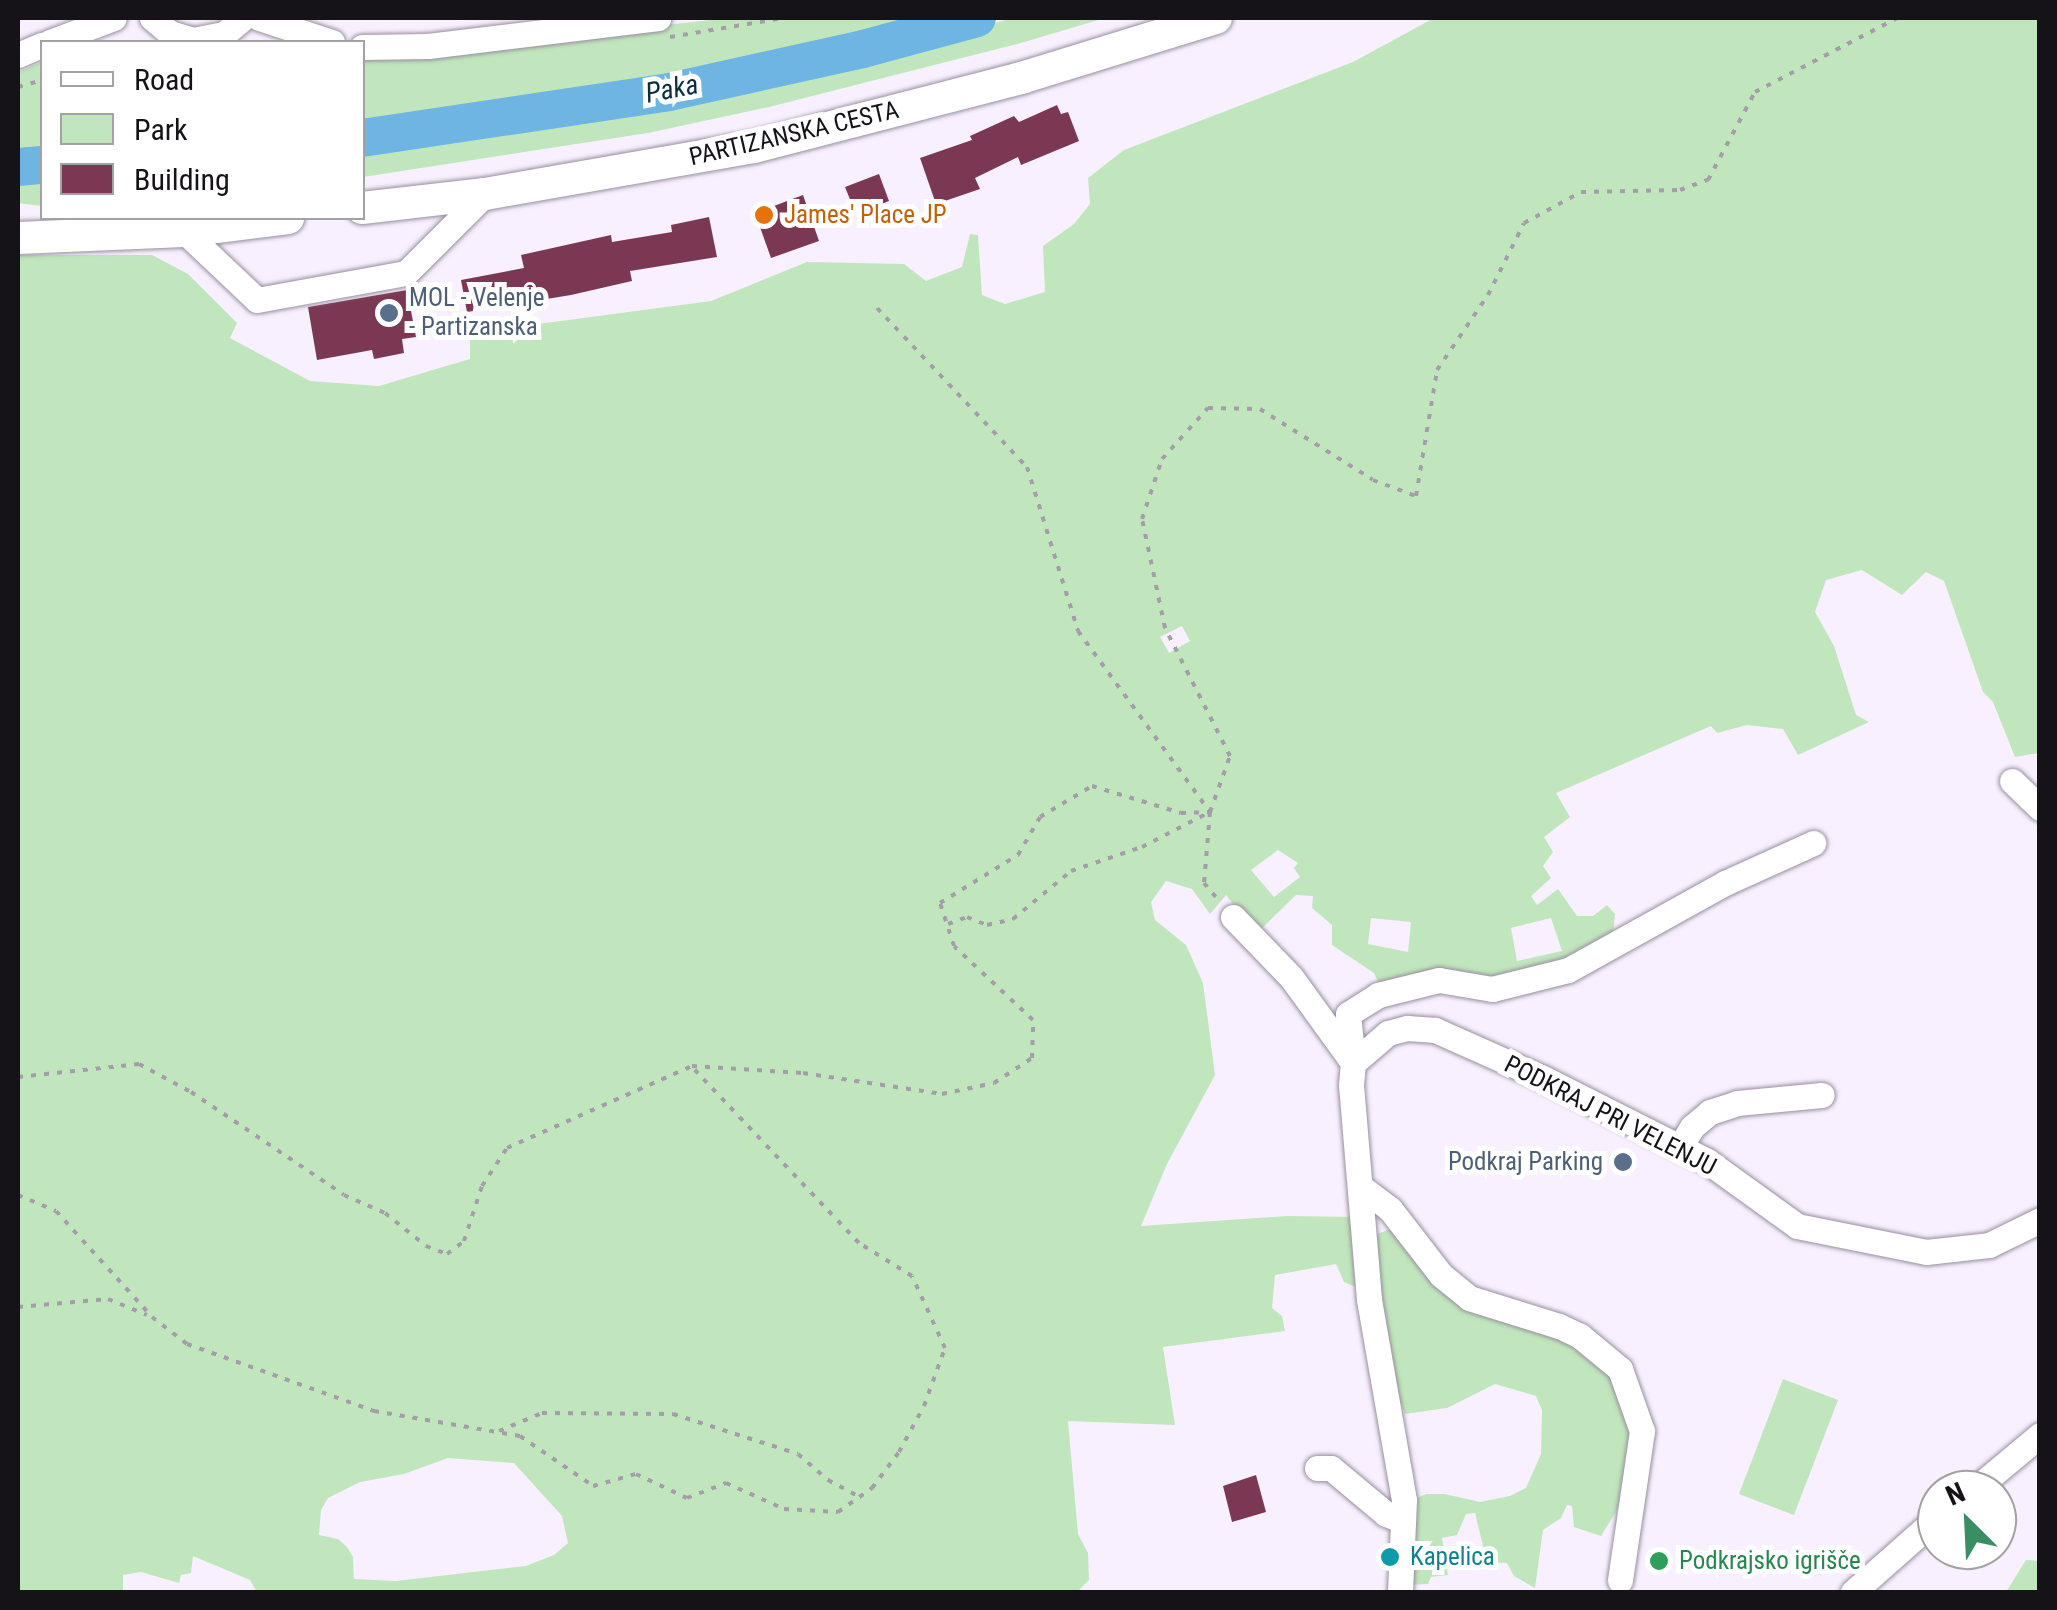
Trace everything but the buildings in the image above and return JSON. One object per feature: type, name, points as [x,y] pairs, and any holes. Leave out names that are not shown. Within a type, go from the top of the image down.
[{"type":"main road","name":"PARTIZANSKA CESTA","points":[[365,208],[485,194],[754,147],[1021,78],[1216,18]]},
{"type":"main road","points":[[18,238],[254,220]]},
{"type":"street","points":[[55,40],[114,18]]},
{"type":"street","points":[[152,18],[170,33],[190,40]]},
{"type":"street","points":[[197,40],[224,34],[242,18]]},
{"type":"street","points":[[259,18],[326,40]]},
{"type":"street","points":[[365,46],[428,46],[658,18]]},
{"type":"street","points":[[185,224],[257,300],[406,273],[485,194]]},
{"type":"street","points":[[2012,782],[2040,808]]},
{"type":"street","points":[[1400,1592],[1403,1521],[1396,1432],[1369,1299],[1348,1014],[1378,996],[1439,980],[1492,989],[1568,970],[1724,882],[1813,844]]},
{"type":"street","points":[[1233,918],[1291,977],[1353,1063]]},
{"type":"street","name":"PODKRAJ PRI VELENJU","points":[[1353,1063],[1388,1033],[1407,1028],[1434,1030],[1680,1147],[1707,1162],[1778,1216],[1830,1236],[1926,1252],[1962,1250],[1989,1245],[2040,1220]]},
{"type":"street","points":[[1680,1147],[1692,1127],[1710,1112],[1737,1103],[1822,1096]]},
{"type":"street","points":[[1362,1188],[1390,1209],[1441,1275],[1469,1298],[1580,1336],[1620,1370],[1642,1430],[1620,1580]]},
{"type":"street","points":[[1998,1470],[2040,1435]]},
{"type":"street","points":[[1317,1468],[1332,1468],[1386,1514],[1403,1521]]},
{"type":"street","points":[[1852,1592],[1917,1535]]},
{"type":"path","points":[[1233,918],[1204,883],[1210,812],[1230,756],[1166,628],[1142,518],[1162,459],[1208,408],[1260,409],[1373,480],[1416,496],[1437,370],[1488,295],[1524,223],[1582,192],[1680,190],[1708,180],[1755,92],[1897,18]]},
{"type":"path","points":[[877,308],[1028,467],[1078,631],[1210,812]]},
{"type":"path","points":[[18,1077],[140,1064],[191,1092],[344,1195],[384,1213],[426,1246],[447,1254],[464,1241],[482,1186],[507,1148],[692,1066],[803,1074],[942,1094],[994,1083],[1032,1058],[1033,1020],[954,946],[940,904],[1018,855],[1040,818],[1092,786],[1180,813],[1210,812]]},
{"type":"path","points":[[947,924],[967,917],[987,925],[1013,919],[1070,871],[1142,847],[1210,812]]},
{"type":"path","points":[[18,1195],[56,1211],[152,1317],[187,1344],[374,1411],[520,1436],[593,1486],[636,1474],[687,1498],[726,1483],[784,1509],[838,1512],[872,1488],[899,1452],[924,1406],[946,1348],[912,1276],[859,1243],[692,1066]]},
{"type":"path","points":[[18,1308],[108,1299],[152,1317]]},
{"type":"path","points":[[496,1432],[542,1413],[672,1414],[798,1454],[828,1480],[860,1497]]},
{"type":"green space","points":[[728,18],[952,18],[802,56],[657,86],[365,130],[365,59]]},
{"type":"green space","points":[[1014,18],[1105,18],[769,107],[648,133],[365,177],[365,145],[726,89]]},
{"type":"green space","points":[[1434,18],[2039,18],[2039,753],[2015,757],[1993,702],[1983,692],[1944,581],[1926,572],[1902,595],[1862,570],[1826,580],[1815,612],[1834,646],[1856,715],[1869,722],[1798,755],[1783,729],[1747,725],[1717,733],[1711,726],[1556,793],[1570,817],[1544,837],[1553,852],[1543,866],[1551,878],[1531,896],[1537,905],[1558,889],[1577,916],[1593,916],[1607,905],[1615,914],[1613,936],[1531,973],[1381,988],[1374,973],[1332,945],[1332,925],[1312,908],[1313,896],[1296,895],[1257,933],[1226,895],[1210,914],[1192,889],[1166,881],[1151,902],[1155,920],[1186,945],[1203,983],[1215,1075],[1167,1164],[1141,1226],[1288,1216],[1356,1217],[1356,1287],[1344,1282],[1336,1264],[1275,1275],[1272,1308],[1282,1316],[1285,1331],[1163,1347],[1175,1425],[1068,1421],[1078,1534],[1088,1553],[1089,1580],[1077,1592],[257,1592],[250,1580],[193,1556],[191,1573],[181,1575],[179,1583],[141,1572],[123,1575],[123,1592],[18,1592],[18,255],[152,255],[188,274],[237,323],[230,338],[310,381],[379,386],[470,359],[470,333],[711,301],[807,262],[904,264],[926,281],[962,267],[970,234],[978,235],[982,295],[1005,304],[1045,292],[1043,246],[1074,224],[1090,204],[1088,178],[1124,150],[1353,62]],"holes":[[[1182,626],[1190,641],[1169,653],[1160,637]],[[1278,850],[1298,863],[1294,868],[1300,877],[1274,897],[1251,870]],[[1371,918],[1411,922],[1408,952],[1368,944]],[[1551,918],[1562,951],[1517,961],[1511,928]],[[448,1458],[514,1463],[562,1516],[568,1543],[554,1555],[526,1566],[396,1581],[354,1579],[353,1557],[347,1547],[338,1539],[319,1535],[321,1510],[328,1498],[360,1482],[404,1474]]]},
{"type":"green space","points":[[40,63],[40,158],[18,160],[18,72]]},
{"type":"green space","points":[[40,172],[40,206],[18,203],[18,173]]},
{"type":"green space","points":[[1395,1227],[1428,1271],[1559,1333],[1603,1364],[1633,1419],[1627,1494],[1601,1536],[1574,1527],[1572,1506],[1567,1505],[1561,1518],[1543,1530],[1535,1588],[1514,1576],[1507,1563],[1487,1562],[1475,1513],[1466,1514],[1457,1535],[1442,1538],[1448,1575],[1431,1577],[1428,1584],[1408,1585],[1412,1500],[1426,1494],[1445,1494],[1480,1502],[1526,1488],[1541,1454],[1542,1410],[1536,1396],[1495,1384],[1447,1408],[1405,1414],[1381,1353],[1373,1236]]},
{"type":"green space","points":[[1783,1379],[1838,1400],[1794,1515],[1739,1494]]},
{"type":"green space","points":[[2026,1560],[2039,1561],[2039,1592],[2006,1592]]},
{"type":"waterway","name":"Paka","points":[[365,138],[669,92],[863,49],[977,18]]},
{"type":"waterway","name":"Paka","points":[[18,167],[40,165]]},
{"type":"place","name":"James' Place JP","points":[[764,215]]},
{"type":"place","name":"MOL - Velenje - Partizanska","points":[[389,313]]},
{"type":"place","name":"Podkraj Parking","points":[[1623,1162]]},
{"type":"place","name":"Kapelica","points":[[1390,1557]]},
{"type":"place","name":"Podkrajsko igrišče","points":[[1659,1561]]}]
